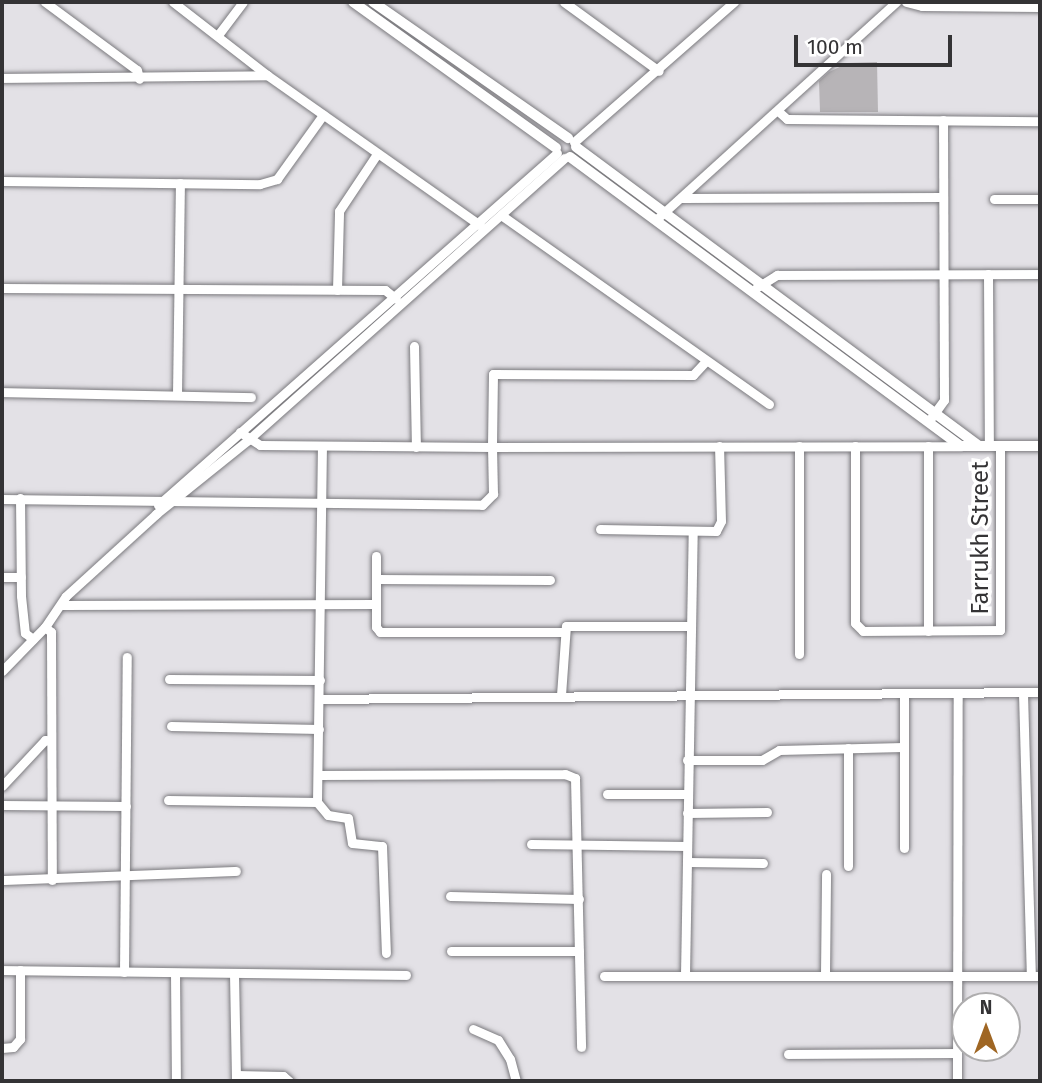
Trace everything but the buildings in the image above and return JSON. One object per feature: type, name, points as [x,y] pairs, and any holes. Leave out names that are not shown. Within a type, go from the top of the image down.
[{"type":"street","points":[[45,2],[137,70],[139,79]]},
{"type":"street","points":[[173,2],[323,116],[481,226]]},
{"type":"street","points":[[218,35],[243,2]]},
{"type":"street","points":[[353,2],[655,220],[960,446]]},
{"type":"street","points":[[373,2],[572,142],[935,412],[990,446]]},
{"type":"street","points":[[564,2],[659,71]]},
{"type":"street","points":[[156,514],[159,502],[392,295],[481,226],[501,215],[572,142],[659,71],[733,2]]},
{"type":"street","points":[[655,220],[896,2]]},
{"type":"street","points":[[906,2],[922,6],[1040,7]]},
{"type":"street","points":[[2,78],[139,79],[267,75]]},
{"type":"street","points":[[778,111],[787,119],[1040,121]]},
{"type":"street","points":[[2,181],[260,184],[277,179],[323,116]]},
{"type":"street","points":[[928,422],[944,400],[943,120]]},
{"type":"street","points":[[2,671],[63,605],[66,596],[156,514],[248,440],[401,304],[572,142]]},
{"type":"street","points":[[337,290],[339,211],[377,154]]},
{"type":"street","points":[[177,394],[180,183]]},
{"type":"street","points":[[681,198],[943,197]]},
{"type":"street","points":[[994,199],[1040,199]]},
{"type":"street","points":[[501,215],[769,404]]},
{"type":"street","name":"Farrukh Street","points":[[928,631],[999,630],[990,446],[988,274]]},
{"type":"street","points":[[753,292],[761,283],[777,275],[1040,274]]},
{"type":"street","points":[[2,288],[385,290],[401,304]]},
{"type":"street","points":[[414,346],[416,447]]},
{"type":"street","points":[[2,499],[482,505],[493,494],[493,374],[693,375],[706,361]]},
{"type":"street","points":[[2,392],[251,397]]},
{"type":"street","points":[[240,432],[248,440],[260,445],[322,447],[1040,446]]},
{"type":"street","points":[[600,529],[693,532],[720,528],[719,446]]},
{"type":"street","points":[[799,446],[799,654]]},
{"type":"street","points":[[855,446],[856,628],[928,631],[928,446]]},
{"type":"street","points":[[322,447],[317,802],[328,815],[348,818],[352,843],[382,846],[386,953]]},
{"type":"street","points":[[20,498],[20,577],[26,633],[33,639]]},
{"type":"street","points":[[685,975],[687,697],[693,532]]},
{"type":"street","points":[[376,556],[376,604],[380,632],[563,632]]},
{"type":"street","points":[[2,577],[20,577]]},
{"type":"street","points":[[376,579],[550,580]]},
{"type":"street","points":[[63,605],[376,604]]},
{"type":"street","points":[[561,695],[563,632],[570,624],[690,626]]},
{"type":"street","points":[[44,627],[51,632],[52,880]]},
{"type":"street","points":[[124,972],[127,878],[127,657]]},
{"type":"street","points":[[169,679],[320,680]]},
{"type":"street","points":[[604,976],[1036,976],[1023,692]]},
{"type":"street","points":[[319,699],[1040,692]]},
{"type":"street","points":[[957,992],[958,693]]},
{"type":"street","points":[[904,694],[904,848]]},
{"type":"street","points":[[171,726],[319,729]]},
{"type":"street","points":[[2,786],[45,740],[51,741]]},
{"type":"street","points":[[687,760],[762,760],[779,750],[903,747]]},
{"type":"street","points":[[848,748],[848,866]]},
{"type":"street","points":[[318,775],[565,774],[575,778],[578,789],[581,1047]]},
{"type":"street","points":[[607,794],[687,794]]},
{"type":"street","points":[[168,800],[317,802]]},
{"type":"street","points":[[2,805],[126,806]]},
{"type":"street","points":[[687,813],[767,812]]},
{"type":"street","points":[[531,844],[687,846]]},
{"type":"street","points":[[687,862],[763,863]]},
{"type":"street","points":[[2,880],[127,878],[236,871]]},
{"type":"street","points":[[825,975],[826,874]]},
{"type":"street","points":[[450,896],[579,899]]},
{"type":"street","points":[[451,951],[579,951]]},
{"type":"street","points":[[2,970],[407,975]]},
{"type":"street","points":[[2,1048],[13,1047],[20,1039],[20,970]]},
{"type":"street","points":[[175,973],[176,1081]]},
{"type":"street","points":[[234,974],[236,1078],[283,1076],[289,1081]]},
{"type":"street","points":[[473,1030],[498,1040],[510,1059],[516,1081]]},
{"type":"street","points":[[788,1054],[951,1053]]},
{"type":"street","points":[[956,1062],[957,1081]]}]
